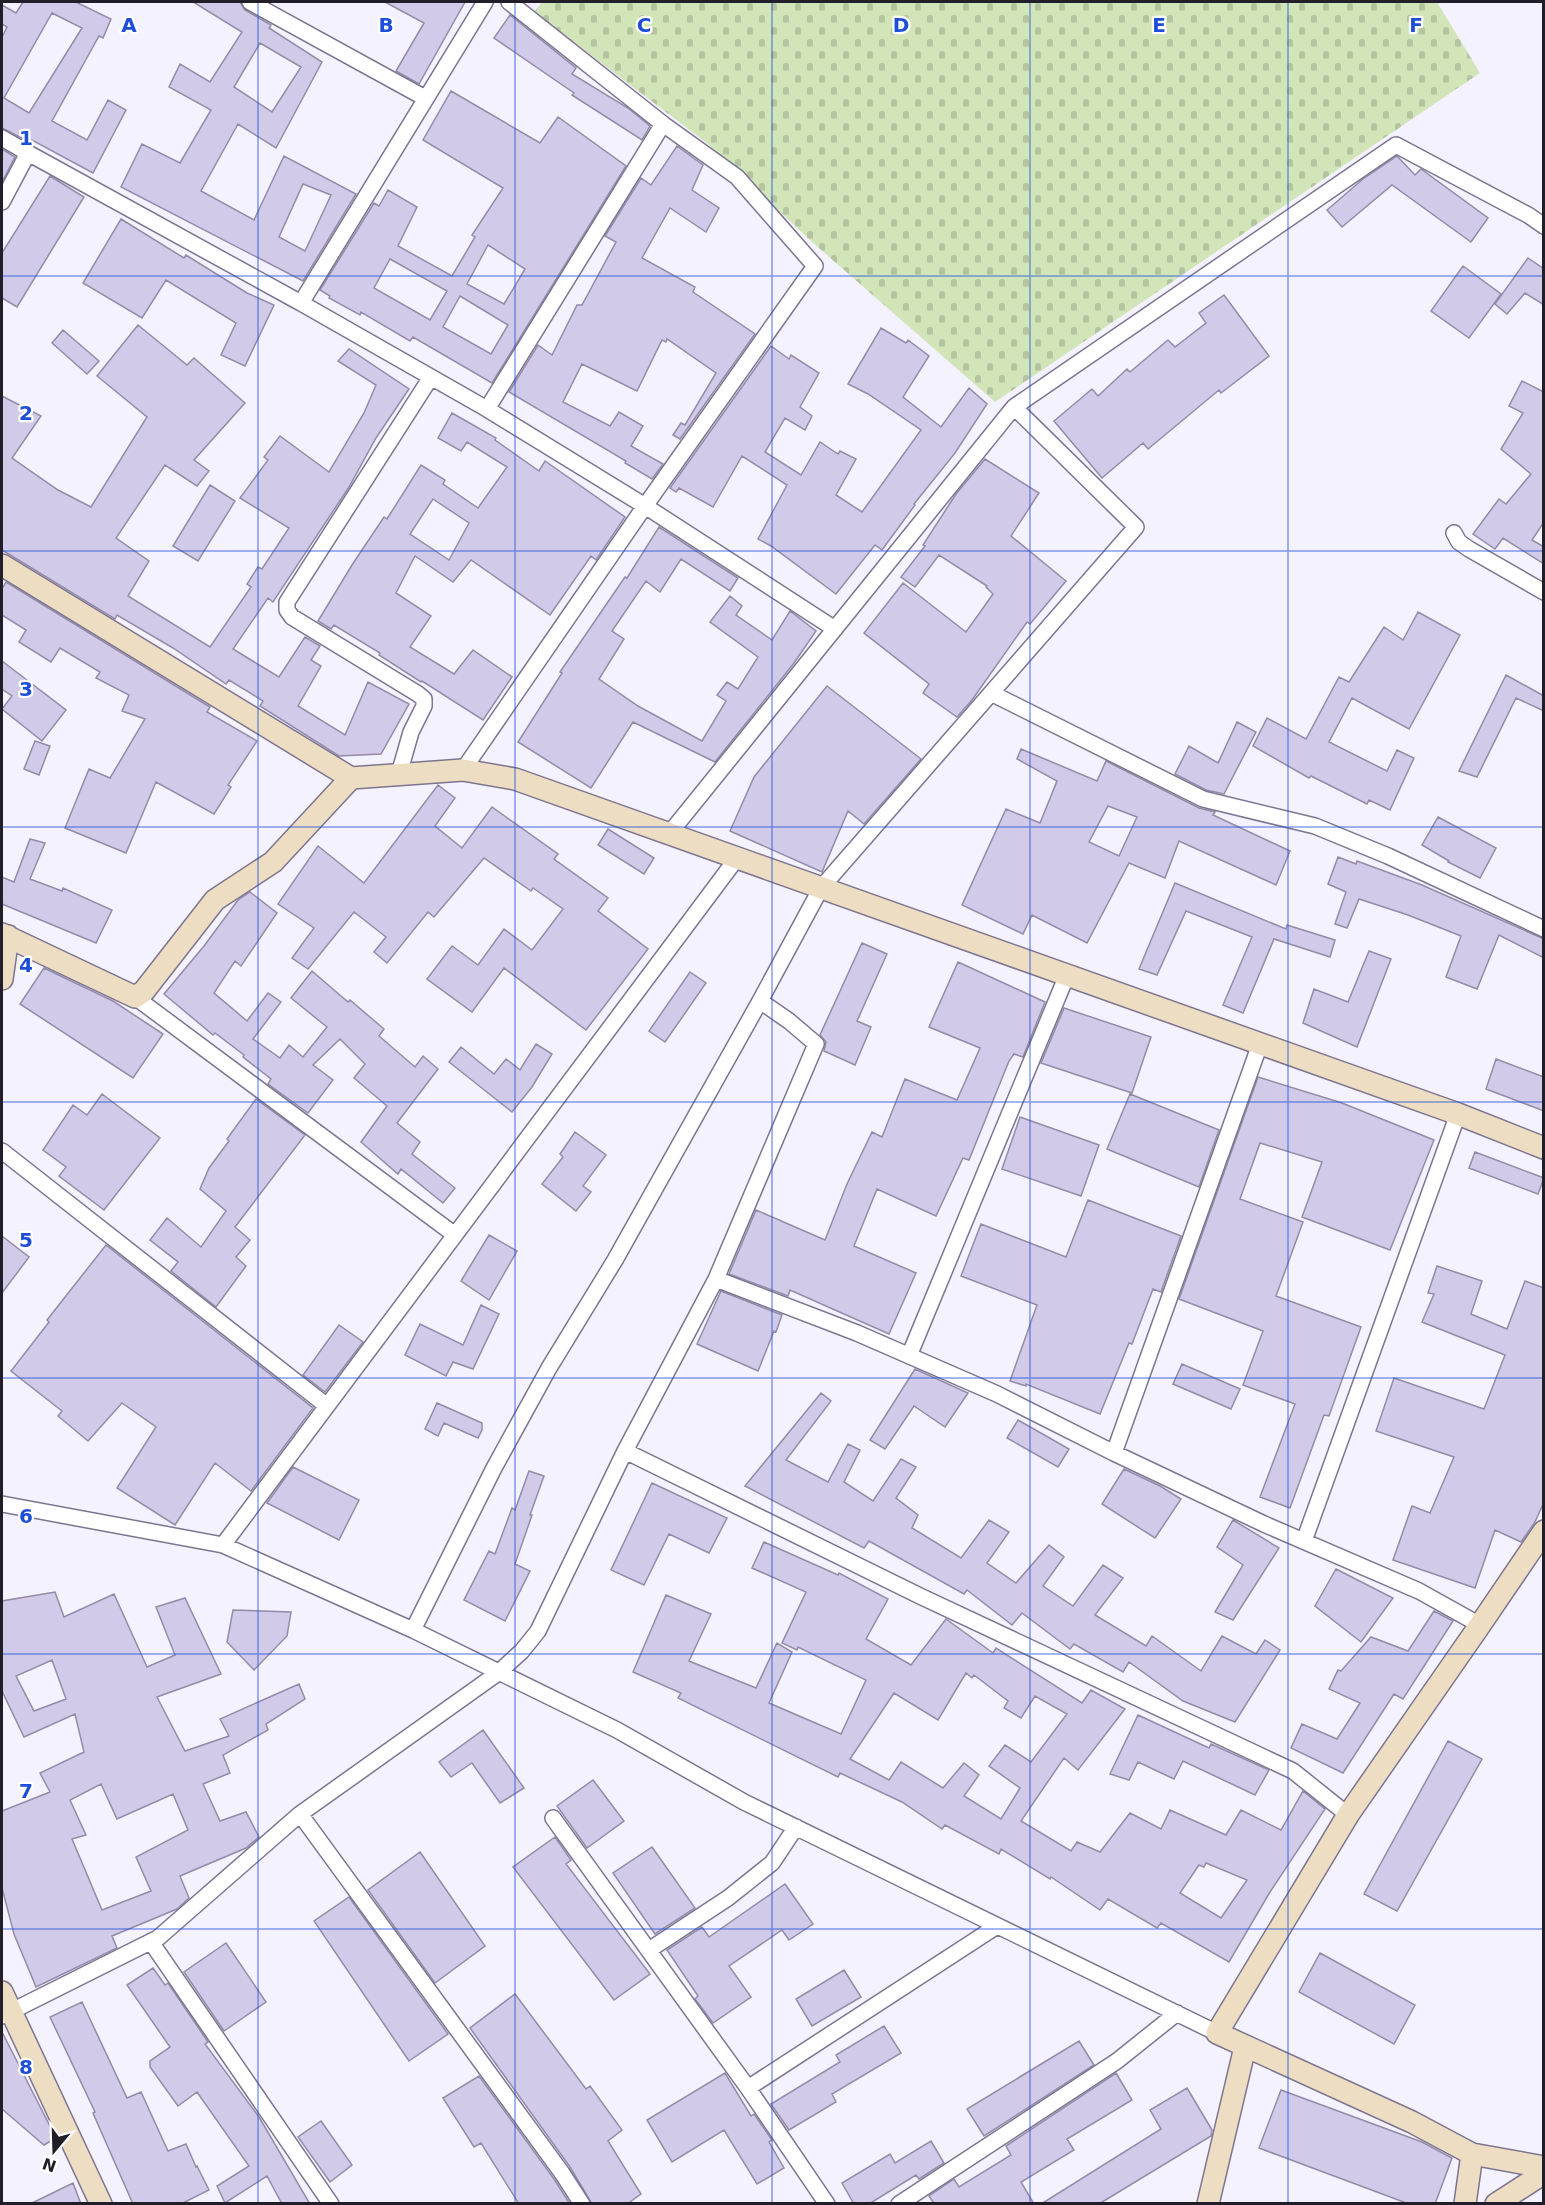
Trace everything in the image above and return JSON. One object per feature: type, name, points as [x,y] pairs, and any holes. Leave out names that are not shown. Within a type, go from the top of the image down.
[{"type":"street","points":[[250,2],[425,98]]},
{"type":"street","points":[[301,303],[485,2]]},
{"type":"street","points":[[463,770],[814,266],[737,177],[663,124],[509,2]]},
{"type":"street","points":[[487,409],[663,124]]},
{"type":"street","points":[[2,138],[301,303],[487,409],[645,506],[835,629]]},
{"type":"street","points":[[669,834],[1014,407],[1396,145],[1528,215],[1544,226]]},
{"type":"street","points":[[2,202],[28,153]]},
{"type":"street","points":[[399,774],[411,732],[424,706],[424,699],[291,617],[287,610],[287,602],[431,377]]},
{"type":"street","points":[[413,1630],[494,1468],[544,1378],[615,1260],[821,888],[1136,527],[1014,407]]},
{"type":"street","points":[[1454,533],[1459,542],[1469,549],[1544,592]]},
{"type":"street","points":[[2,565],[351,778],[463,770],[515,779],[1458,1114],[1544,1148]]},
{"type":"street","points":[[991,693],[1203,799],[1315,826],[1388,856],[1544,929]]},
{"type":"street","points":[[135,997],[144,991],[215,900],[273,862],[351,778]]},
{"type":"street","points":[[223,1545],[737,858]]},
{"type":"street","points":[[2,979],[5,935],[135,997],[455,1235]]},
{"type":"street","points":[[909,1356],[1067,975]]},
{"type":"street","points":[[6,2014],[158,1938],[300,1814],[498,1673],[522,1651],[538,1631],[625,1451],[716,1279],[816,1044],[760,1001]]},
{"type":"street","points":[[1114,1453],[1260,1044]]},
{"type":"street","points":[[1304,1541],[1458,1114]]},
{"type":"street","points":[[2,1151],[327,1406]]},
{"type":"street","points":[[716,1279],[857,1333],[997,1394],[1114,1453],[1304,1541],[1419,1591],[1480,1625]]},
{"type":"street","points":[[625,1451],[922,1597],[1293,1771],[1348,1815]]},
{"type":"street","points":[[2,1504],[223,1545],[413,1630],[617,1730],[744,1802],[1245,2047],[1412,2122],[1472,2154],[1544,2167]]},
{"type":"street","points":[[1217,2033],[1348,1815],[1544,1531]]},
{"type":"street","points":[[300,1814],[548,2153],[582,2204]]},
{"type":"street","points":[[553,1818],[748,2088],[827,2204]]},
{"type":"street","points":[[649,1950],[728,1898],[772,1863],[796,1827]]},
{"type":"street","points":[[748,2088],[998,1926]]},
{"type":"street","points":[[151,1942],[331,2204]]},
{"type":"street","points":[[2,1992],[6,2014],[101,2204]]},
{"type":"street","points":[[899,2204],[1117,2061],[1177,2013]]},
{"type":"street","points":[[1208,2204],[1245,2047]]},
{"type":"street","points":[[1465,2204],[1472,2154]]},
{"type":"street","points":[[1496,2204],[1544,2173]]},
{"type":"green space","points":[[542,2],[1437,2],[1480,73],[995,402],[812,242],[708,144],[534,12]]},
{"type":"building","points":[[23,2],[76,2],[111,19],[103,38],[99,36],[52,121],[87,140],[108,100],[126,110],[93,173],[32,140],[31,143],[2,128],[2,37],[7,27],[2,24],[2,5],[16,13]],"holes":[[[52,13],[82,28],[29,113],[4,98]]]},
{"type":"building","points":[[193,2],[240,2],[245,10],[271,25],[269,28],[322,62],[276,148],[238,124],[201,191],[254,220],[284,156],[356,194],[303,281],[121,187],[142,144],[180,163],[211,110],[169,87],[180,64],[210,82],[242,32]],"holes":[[[260,43],[301,67],[272,112],[234,87]],[[303,184],[331,195],[305,251],[279,237]]]},
{"type":"building","points":[[385,2],[465,2],[419,84],[396,71],[424,23]]},
{"type":"building","points":[[510,15],[576,68],[572,74],[628,108],[650,126],[642,140],[572,95],[574,93],[494,38]]},
{"type":"building","points":[[451,91],[540,143],[558,117],[626,166],[492,383],[413,337],[410,341],[361,312],[360,315],[329,298],[330,296],[320,290],[374,203],[379,206],[388,190],[417,207],[398,246],[452,276],[475,237],[472,235],[503,188],[423,140]],"holes":[[[488,245],[525,269],[504,304],[467,284]],[[390,259],[447,291],[430,320],[374,288]],[[460,296],[508,325],[491,354],[443,327]]]},
{"type":"building","points":[[677,146],[703,165],[692,190],[719,208],[706,232],[670,208],[642,258],[695,287],[693,292],[755,334],[680,439],[673,435],[681,423],[685,425],[716,373],[667,339],[666,342],[662,340],[637,391],[582,364],[563,402],[610,426],[619,412],[643,426],[631,446],[663,464],[652,479],[625,463],[626,461],[509,392],[538,345],[552,355],[577,305],[582,305],[616,242],[605,236],[641,178],[651,185]]},
{"type":"building","points":[[2,149],[15,157],[2,182]]},
{"type":"building","points":[[1397,156],[1415,175],[1421,169],[1488,218],[1471,242],[1392,185],[1342,227],[1327,210],[1363,179]]},
{"type":"building","points":[[50,176],[84,197],[17,307],[2,298],[2,253]]},
{"type":"building","points":[[121,219],[184,258],[186,255],[247,293],[274,305],[245,366],[221,355],[236,323],[166,280],[142,318],[83,283]]},
{"type":"building","points":[[1528,258],[1544,269],[1544,305],[1525,293],[1507,314],[1495,304]]},
{"type":"building","points":[[1463,266],[1501,294],[1469,338],[1431,311]]},
{"type":"building","points":[[1224,295],[1269,356],[1221,393],[1219,390],[1148,449],[1143,443],[1102,478],[1054,421],[1092,389],[1098,396],[1127,369],[1130,372],[1168,340],[1175,347],[1206,323],[1199,313]]},
{"type":"building","points":[[138,325],[187,365],[194,358],[245,403],[194,460],[209,471],[197,486],[165,465],[116,538],[149,561],[128,596],[210,647],[251,587],[247,584],[258,567],[262,569],[289,528],[240,498],[268,460],[264,457],[280,436],[329,472],[364,413],[376,385],[338,361],[349,349],[409,389],[376,438],[349,487],[273,602],[268,598],[233,649],[279,677],[305,637],[320,646],[311,660],[321,666],[298,706],[345,735],[368,682],[409,704],[381,754],[339,756],[260,706],[263,701],[229,680],[226,684],[173,648],[117,615],[115,619],[2,550],[2,396],[41,416],[12,458],[58,490],[91,507],[147,417],[97,376]]},
{"type":"building","points":[[881,328],[906,343],[908,340],[929,356],[903,397],[941,427],[969,388],[987,404],[955,453],[914,504],[882,550],[875,545],[836,594],[758,539],[787,485],[742,456],[713,507],[679,488],[676,492],[670,488],[771,346],[789,359],[791,355],[819,373],[800,407],[812,416],[805,430],[785,418],[765,452],[801,475],[820,442],[838,454],[840,451],[856,459],[836,495],[862,512],[921,430],[868,394],[848,384]]},
{"type":"building","points":[[63,330],[99,361],[87,374],[52,343]]},
{"type":"building","points":[[1522,381],[1544,392],[1544,522],[1532,540],[1544,547],[1544,564],[1503,538],[1495,549],[1473,534],[1499,499],[1506,504],[1531,474],[1501,449],[1523,413],[1509,406]]},
{"type":"building","points":[[452,413],[496,438],[495,440],[539,471],[545,461],[625,517],[596,560],[591,556],[550,615],[471,560],[453,582],[415,556],[396,593],[431,616],[410,647],[454,674],[473,650],[512,677],[483,720],[334,625],[331,629],[318,621],[352,565],[384,517],[387,519],[421,465],[445,480],[443,484],[478,508],[507,467],[467,442],[461,451],[438,438]],"holes":[[[433,499],[469,523],[449,560],[410,534]]]},
{"type":"building","points":[[985,459],[1039,493],[1011,536],[1066,581],[1030,624],[1027,622],[972,700],[957,717],[923,693],[929,684],[864,633],[903,583],[966,632],[993,594],[987,586],[939,555],[915,587],[901,577],[925,546],[923,545],[956,494]]},
{"type":"building","points":[[210,485],[235,501],[198,561],[173,546]]},
{"type":"building","points":[[659,527],[738,578],[730,591],[681,559],[660,592],[646,581],[612,631],[624,639],[599,679],[638,706],[702,741],[726,701],[717,695],[727,682],[738,689],[758,657],[710,622],[730,596],[742,606],[736,615],[772,640],[790,611],[816,631],[794,663],[715,762],[633,722],[591,788],[518,742],[562,673],[560,672],[625,577],[627,578]]},
{"type":"building","points":[[6,582],[210,707],[207,712],[257,741],[228,785],[231,787],[214,814],[156,782],[126,853],[65,828],[89,769],[110,778],[145,719],[122,711],[129,695],[96,678],[100,672],[60,648],[51,662],[19,642],[26,630],[2,615],[2,589]]},
{"type":"building","points":[[1418,612],[1460,635],[1409,729],[1352,698],[1329,742],[1387,771],[1397,750],[1414,758],[1390,810],[1369,800],[1367,804],[1311,776],[1309,778],[1253,746],[1267,718],[1306,739],[1339,677],[1349,682],[1384,627],[1403,640]]},
{"type":"building","points":[[2,661],[66,710],[42,741],[2,709],[12,696],[2,689]]},
{"type":"building","points":[[1506,675],[1544,696],[1544,711],[1516,698],[1477,777],[1459,771]]},
{"type":"building","points":[[827,686],[921,759],[864,824],[848,811],[822,872],[730,831],[754,777]]},
{"type":"building","points":[[1237,722],[1256,732],[1224,794],[1206,790],[1175,774],[1189,746],[1218,763]]},
{"type":"building","points":[[35,741],[50,746],[39,775],[24,769]]},
{"type":"building","points":[[1021,749],[1097,781],[1106,761],[1199,808],[1215,812],[1213,815],[1290,851],[1276,885],[1179,841],[1165,878],[1129,863],[1087,943],[1032,915],[1023,934],[962,905],[1006,809],[1040,823],[1057,781],[1017,759]],"holes":[[[1108,806],[1137,817],[1119,856],[1089,842]]]},
{"type":"building","points":[[438,785],[455,798],[435,826],[462,848],[492,807],[558,854],[554,859],[608,898],[598,911],[648,949],[586,1030],[504,968],[472,1012],[427,979],[452,946],[478,965],[504,929],[532,950],[563,909],[533,888],[531,891],[484,858],[434,917],[428,912],[387,963],[374,952],[386,937],[354,912],[308,969],[292,958],[314,928],[278,904],[318,846],[364,883]]},
{"type":"building","points":[[1438,817],[1496,848],[1480,878],[1448,862],[1422,845]]},
{"type":"building","points":[[608,829],[654,858],[644,874],[598,845]]},
{"type":"building","points":[[30,839],[45,843],[30,879],[62,891],[63,888],[112,910],[96,943],[2,904],[2,877],[14,882]]},
{"type":"building","points":[[1338,857],[1356,864],[1357,861],[1422,885],[1544,939],[1544,958],[1499,935],[1477,989],[1446,977],[1461,936],[1359,899],[1347,928],[1335,924],[1346,892],[1328,884]]},
{"type":"building","points":[[1175,883],[1286,929],[1287,925],[1335,940],[1330,957],[1274,939],[1243,1013],[1223,1005],[1252,937],[1186,911],[1157,975],[1139,969]]},
{"type":"building","points":[[250,892],[277,913],[241,966],[235,961],[214,993],[247,1021],[268,993],[281,1002],[253,1039],[280,1058],[289,1045],[303,1057],[327,1027],[291,998],[312,971],[384,1029],[379,1036],[415,1067],[423,1056],[438,1069],[397,1123],[420,1142],[412,1154],[455,1188],[443,1203],[401,1169],[398,1174],[361,1142],[387,1106],[354,1078],[365,1064],[340,1039],[313,1065],[333,1080],[308,1113],[268,1084],[271,1079],[243,1057],[244,1055],[215,1033],[213,1035],[164,994],[238,900]]},
{"type":"building","points":[[862,943],[887,954],[857,1021],[871,1027],[855,1065],[824,1051],[826,1042],[820,1035]]},
{"type":"building","points":[[1369,951],[1391,959],[1357,1047],[1303,1023],[1314,989],[1348,1002]]},
{"type":"building","points":[[958,962],[1045,1002],[1023,1057],[1014,1054],[1009,1061],[969,1160],[963,1158],[936,1216],[877,1189],[854,1246],[916,1273],[889,1334],[790,1290],[788,1296],[729,1274],[756,1210],[825,1240],[847,1184],[872,1132],[882,1137],[905,1079],[957,1100],[980,1048],[929,1027]]},
{"type":"building","points":[[44,968],[113,1001],[163,1034],[133,1078],[20,1004]]},
{"type":"building","points":[[690,972],[706,983],[665,1042],[649,1031]]},
{"type":"building","points":[[1064,1008],[1151,1037],[1132,1093],[1041,1063]]},
{"type":"building","points":[[536,1044],[552,1054],[532,1087],[512,1112],[449,1062],[461,1047],[494,1074],[506,1059],[520,1070]]},
{"type":"building","points":[[1496,1059],[1544,1077],[1544,1111],[1486,1089]]},
{"type":"building","points":[[1258,1077],[1342,1103],[1434,1140],[1390,1250],[1302,1217],[1322,1162],[1260,1143],[1240,1199],[1303,1222],[1276,1296],[1361,1327],[1329,1416],[1324,1415],[1290,1508],[1260,1497],[1295,1404],[1243,1385],[1263,1331],[1179,1299]]},
{"type":"building","points":[[102,1094],[160,1138],[104,1210],[59,1176],[66,1167],[43,1150],[73,1105],[87,1115]]},
{"type":"building","points":[[1130,1094],[1219,1130],[1199,1187],[1107,1149]]},
{"type":"building","points":[[256,1099],[305,1135],[235,1227],[250,1240],[236,1257],[246,1266],[216,1307],[171,1271],[178,1262],[150,1240],[167,1218],[201,1247],[226,1211],[200,1189],[209,1168],[229,1141],[227,1139]]},
{"type":"building","points":[[1020,1117],[1099,1145],[1081,1196],[1002,1169]]},
{"type":"building","points":[[575,1132],[606,1155],[583,1186],[591,1192],[576,1211],[542,1184],[563,1157],[560,1154]]},
{"type":"building","points":[[1475,1152],[1544,1178],[1538,1194],[1469,1168]]},
{"type":"building","points":[[1088,1200],[1181,1236],[1161,1292],[1153,1289],[1132,1344],[1129,1343],[1100,1414],[1026,1384],[1026,1386],[1010,1381],[1037,1305],[961,1276],[981,1224],[1066,1257]]},
{"type":"building","points":[[489,1235],[517,1251],[489,1300],[461,1281]]},
{"type":"building","points":[[2,1236],[29,1257],[2,1293]]},
{"type":"building","points":[[106,1245],[313,1408],[251,1491],[215,1463],[175,1525],[117,1488],[156,1427],[122,1403],[88,1441],[58,1416],[62,1411],[11,1371],[49,1322],[47,1320]]},
{"type":"building","points":[[1437,1266],[1482,1281],[1471,1314],[1507,1329],[1525,1281],[1544,1288],[1544,1502],[1535,1522],[1521,1542],[1495,1530],[1475,1588],[1393,1560],[1412,1506],[1430,1513],[1454,1457],[1376,1431],[1394,1378],[1484,1409],[1505,1355],[1422,1322],[1434,1294],[1428,1293]]},
{"type":"building","points":[[721,1291],[782,1315],[758,1371],[697,1344]]},
{"type":"building","points":[[481,1305],[499,1314],[473,1369],[453,1362],[446,1376],[405,1355],[420,1324],[463,1345]]},
{"type":"building","points":[[339,1325],[363,1342],[325,1392],[303,1375]]},
{"type":"building","points":[[1182,1364],[1240,1389],[1231,1409],[1173,1384]]},
{"type":"building","points":[[915,1369],[968,1393],[945,1427],[914,1406],[885,1449],[870,1440]]},
{"type":"building","points":[[821,1393],[831,1401],[786,1460],[828,1482],[848,1444],[860,1450],[844,1482],[873,1501],[901,1459],[916,1467],[896,1498],[918,1515],[912,1528],[961,1558],[989,1520],[1009,1532],[987,1563],[1016,1583],[1049,1545],[1064,1557],[1043,1586],[1073,1606],[1103,1565],[1123,1578],[1095,1615],[1146,1646],[1152,1636],[1201,1671],[1222,1636],[1256,1654],[1265,1640],[1280,1650],[1235,1722],[1183,1701],[1129,1662],[1123,1672],[1074,1644],[1070,1649],[1022,1613],[1012,1625],[967,1590],[964,1594],[869,1541],[864,1548],[745,1486]]},
{"type":"building","points":[[437,1403],[482,1423],[482,1430],[478,1438],[444,1423],[438,1436],[425,1429]]},
{"type":"building","points":[[1018,1420],[1069,1449],[1058,1467],[1007,1438]]},
{"type":"building","points":[[293,1467],[359,1500],[339,1540],[267,1503]]},
{"type":"building","points":[[1124,1469],[1181,1499],[1155,1538],[1102,1504]]},
{"type":"building","points":[[529,1471],[544,1476],[515,1564],[530,1571],[505,1621],[464,1600],[489,1551],[495,1554],[512,1508],[515,1510]]},
{"type":"building","points":[[652,1483],[727,1518],[709,1553],[669,1534],[644,1585],[611,1570]]},
{"type":"building","points":[[1233,1520],[1279,1548],[1233,1620],[1215,1612],[1243,1565],[1217,1547]]},
{"type":"building","points":[[764,1542],[838,1575],[839,1573],[888,1599],[866,1639],[911,1665],[946,1619],[993,1653],[996,1648],[1082,1703],[1091,1690],[1125,1709],[1078,1770],[1064,1758],[1021,1821],[1071,1851],[1077,1842],[1100,1852],[1130,1813],[1161,1829],[1170,1810],[1226,1835],[1241,1810],[1281,1830],[1303,1791],[1325,1809],[1270,1892],[1229,1962],[1161,1923],[1157,1928],[1108,1899],[1100,1910],[1051,1877],[1050,1879],[1001,1849],[999,1854],[945,1825],[942,1829],[902,1802],[840,1773],[838,1777],[678,1698],[681,1693],[633,1672],[666,1595],[711,1614],[689,1661],[756,1688],[777,1643],[792,1652],[769,1703],[841,1734],[866,1680],[798,1647],[797,1650],[782,1643],[806,1592],[752,1568]],"holes":[[[966,1673],[972,1678],[974,1675],[1008,1701],[1004,1708],[1021,1718],[1035,1696],[1067,1714],[1031,1762],[1005,1745],[989,1766],[1020,1788],[1001,1819],[964,1796],[979,1775],[964,1763],[943,1788],[901,1762],[889,1780],[850,1759],[894,1693],[938,1720]],[[1206,1863],[1247,1880],[1221,1918],[1180,1893],[1199,1865],[1204,1867]]]},
{"type":"building","points":[[1336,1569],[1393,1598],[1361,1642],[1315,1606]]},
{"type":"building","points":[[55,1592],[64,1617],[114,1594],[147,1667],[175,1655],[156,1607],[185,1598],[221,1674],[157,1697],[185,1751],[229,1736],[220,1719],[299,1684],[305,1699],[266,1724],[268,1730],[223,1755],[230,1773],[203,1784],[220,1821],[246,1812],[259,1837],[246,1848],[180,1876],[189,1898],[177,1909],[112,1936],[117,1948],[36,1987],[14,1934],[2,1888],[2,1811],[50,1792],[40,1773],[84,1752],[75,1714],[24,1737],[2,1691],[2,1601]],"holes":[[[52,1660],[66,1699],[34,1711],[16,1676]],[[101,1784],[117,1819],[173,1794],[188,1830],[136,1857],[151,1891],[102,1910],[72,1839],[86,1835],[70,1800]]]},
{"type":"building","points":[[233,1610],[291,1612],[287,1636],[254,1670],[227,1642]]},
{"type":"building","points":[[1434,1611],[1453,1621],[1403,1699],[1394,1694],[1343,1773],[1291,1748],[1302,1724],[1337,1739],[1360,1703],[1329,1689],[1338,1670],[1341,1671],[1371,1637],[1408,1651]]},
{"type":"building","points":[[1138,1715],[1209,1748],[1211,1744],[1269,1770],[1255,1795],[1183,1761],[1174,1779],[1138,1762],[1129,1780],[1110,1774]]},
{"type":"building","points":[[483,1730],[524,1788],[500,1803],[472,1763],[451,1777],[439,1762]]},
{"type":"building","points":[[1448,1741],[1482,1759],[1397,1911],[1364,1894]]},
{"type":"building","points":[[593,1780],[624,1821],[587,1848],[557,1806]]},
{"type":"building","points":[[555,1837],[571,1860],[566,1864],[650,1974],[614,2000],[513,1867]]},
{"type":"building","points":[[652,1847],[695,1908],[655,1934],[613,1873]]},
{"type":"building","points":[[420,1852],[485,1946],[435,1983],[368,1890]]},
{"type":"building","points":[[785,1884],[813,1924],[789,1940],[782,1930],[729,1966],[751,1997],[713,2023],[695,1999],[698,1996],[667,1950],[702,1927],[709,1937]]},
{"type":"building","points":[[349,1897],[448,2034],[409,2061],[314,1921]]},
{"type":"building","points":[[226,1943],[266,2002],[224,2031],[184,1972]]},
{"type":"building","points":[[1320,1953],[1415,2005],[1394,2044],[1299,1992]]},
{"type":"building","points":[[153,1968],[165,1985],[168,1983],[208,2042],[205,2044],[259,2117],[310,2204],[282,2204],[267,2176],[225,2203],[217,2186],[249,2166],[197,2092],[178,2106],[150,2067],[150,2061],[170,2047],[127,1985]]},
{"type":"building","points":[[844,1970],[861,1997],[812,2026],[796,1999]]},
{"type":"building","points":[[515,1994],[586,2089],[590,2086],[622,2130],[608,2141],[641,2194],[627,2204],[592,2204],[570,2167],[470,2028]]},
{"type":"building","points":[[82,2002],[127,2098],[141,2092],[168,2151],[186,2144],[209,2190],[181,2204],[133,2204],[93,2113],[95,2112],[50,2017]]},
{"type":"building","points":[[884,2026],[901,2053],[832,2094],[836,2102],[789,2130],[771,2104],[840,2062],[836,2055]]},
{"type":"building","points":[[2,2032],[56,2138],[44,2145],[2,2109]]},
{"type":"building","points":[[1079,2041],[1094,2065],[984,2136],[967,2109]]},
{"type":"building","points":[[725,2073],[751,2116],[754,2114],[772,2140],[769,2142],[784,2168],[757,2184],[724,2130],[672,2162],[647,2120]]},
{"type":"building","points":[[1116,2073],[1132,2100],[1067,2139],[1074,2150],[1021,2182],[1034,2204],[931,2204],[933,2202],[929,2196],[954,2179],[959,2187],[1011,2155],[1006,2146]]},
{"type":"building","points":[[479,2076],[570,2204],[519,2204],[481,2143],[474,2147],[443,2098]]},
{"type":"building","points":[[1187,2088],[1212,2130],[1211,2136],[1099,2204],[1041,2204],[1161,2129],[1150,2110]]},
{"type":"building","points":[[1281,2090],[1422,2142],[1452,2158],[1435,2204],[1409,2204],[1259,2148]]},
{"type":"building","points":[[321,2121],[352,2165],[330,2182],[298,2137]]},
{"type":"building","points":[[931,2141],[944,2163],[919,2179],[916,2175],[869,2204],[854,2204],[842,2183],[890,2154],[895,2163]]},
{"type":"building","points":[[73,2183],[81,2204],[30,2204]]}]
